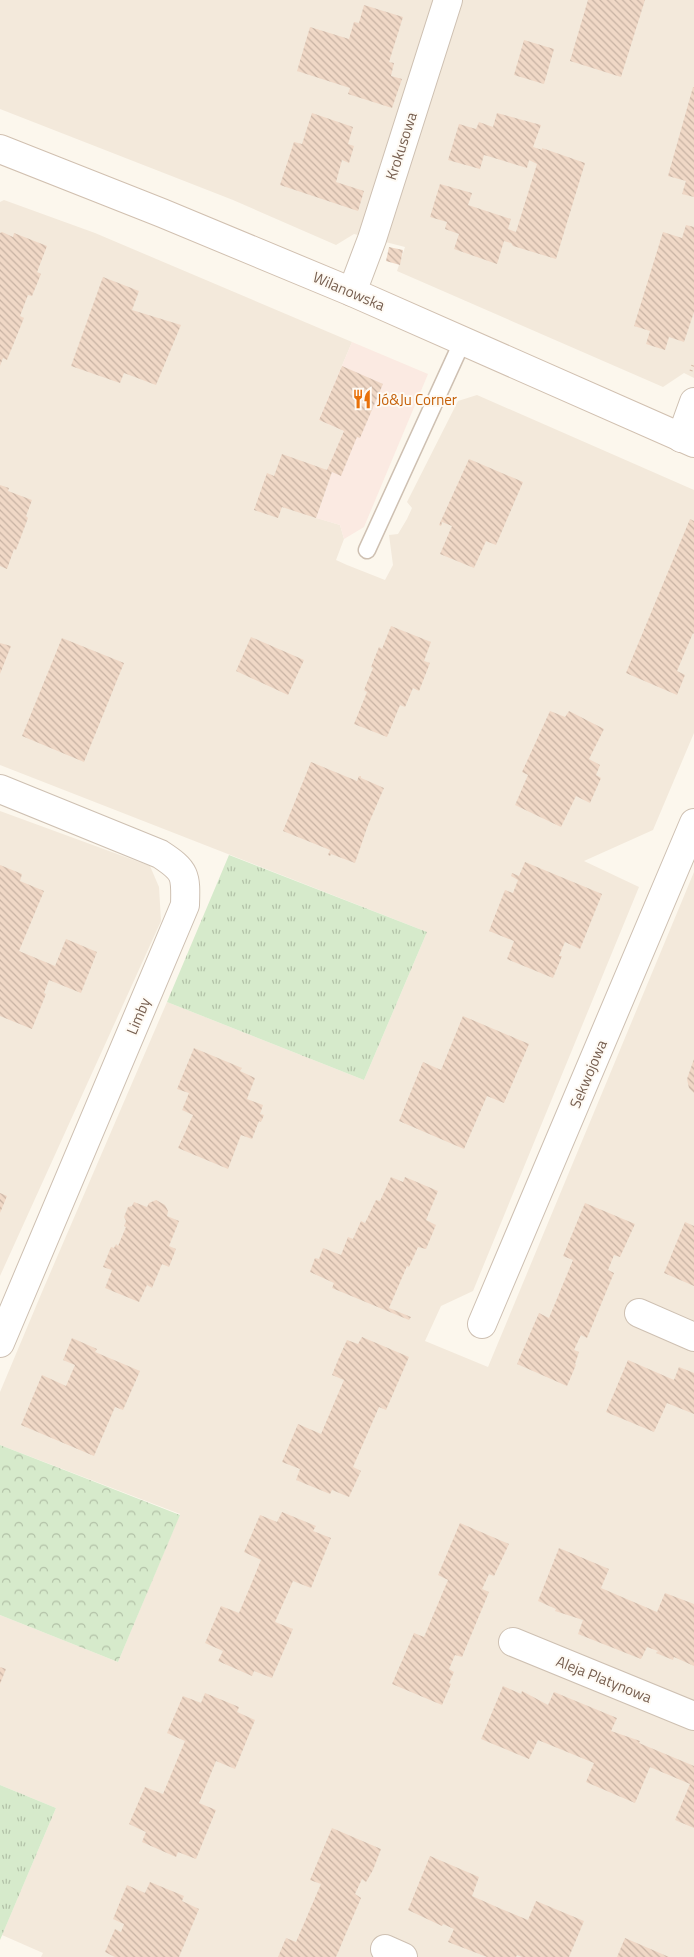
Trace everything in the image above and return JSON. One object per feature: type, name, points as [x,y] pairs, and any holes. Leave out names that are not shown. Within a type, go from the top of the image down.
[{"type":"street","name":"Krokusowa","points":[[352,292],[372,239],[448,0]]},
{"type":"street","name":"Wilanowska","points":[[0,149],[162,213],[352,292],[687,440]]},
{"type":"street","points":[[687,440],[694,402]]},
{"type":"street","name":"Limby","points":[[0,789],[160,854],[174,863],[182,872],[186,884],[185,905],[0,1343]]},
{"type":"street","name":"Sekwojowa","points":[[482,1324],[694,823]]},
{"type":"street","points":[[639,1313],[694,1336]]},
{"type":"street","name":"Aleja Platynowa","points":[[513,1642],[694,1716]]},
{"type":"lane","points":[[367,550],[463,340]]},
{"type":"shaded area","points":[[0,0],[694,0],[694,378],[684,373],[663,387],[397,271],[405,247],[354,234],[336,245],[233,200],[0,109]]},
{"type":"shaded area","points":[[4,200],[95,233],[352,342],[319,420],[344,431],[328,470],[332,472],[317,518],[340,525],[344,539],[336,560],[347,565],[385,580],[393,565],[389,535],[398,534],[407,519],[412,508],[407,502],[458,401],[477,395],[694,490],[694,733],[653,830],[584,861],[639,887],[473,1291],[441,1306],[425,1341],[488,1367],[694,872],[694,1957],[41,1957],[43,1953],[2,1935],[56,1808],[0,1785],[0,1615],[118,1662],[180,1514],[0,1445],[0,1392],[42,1292],[167,1002],[364,1080],[427,932],[0,765],[0,202]]},
{"type":"shaded area","points":[[352,342],[428,374],[364,527],[344,539],[340,525],[316,518],[332,472],[327,470],[344,431],[319,420]]},
{"type":"shaded area","points":[[0,811],[150,866],[159,887],[161,921],[0,1276]]},
{"type":"green space","points":[[229,855],[427,932],[364,1080],[167,1002]]},
{"type":"green space","points":[[0,1445],[180,1515],[118,1662],[0,1615]]},
{"type":"green space","points":[[0,1785],[56,1808],[0,1940]]},
{"type":"building","points":[[588,0],[645,0],[621,77],[570,61]]},
{"type":"building","points":[[364,5],[403,17],[389,62],[394,63],[391,76],[402,79],[392,108],[348,94],[350,88],[297,71],[310,27],[349,39],[354,22],[359,23]]},
{"type":"building","points":[[524,40],[554,49],[544,84],[514,75]]},
{"type":"building","points":[[693,87],[694,197],[682,194],[686,181],[668,176]]},
{"type":"building","points":[[312,113],[353,127],[348,144],[354,146],[349,163],[342,160],[336,182],[364,191],[358,211],[280,185],[294,142],[302,144]]},
{"type":"building","points":[[497,113],[541,125],[533,147],[542,150],[542,148],[585,163],[556,259],[513,246],[511,243],[504,241],[497,264],[454,249],[459,234],[445,229],[447,222],[430,217],[440,184],[472,193],[468,205],[511,219],[508,229],[516,232],[537,164],[529,160],[527,168],[484,155],[480,169],[448,160],[459,124],[476,129],[479,122],[493,127]]},
{"type":"building","points":[[686,225],[694,227],[694,312],[684,342],[669,337],[665,350],[646,344],[650,331],[634,326],[663,232],[682,238]]},
{"type":"building","points":[[2,232],[13,237],[14,233],[47,246],[37,272],[41,274],[32,296],[28,295],[20,316],[24,318],[7,360],[3,358],[0,366],[0,233]]},
{"type":"building","points":[[389,247],[403,250],[400,265],[386,261]]},
{"type":"building","points":[[103,277],[139,291],[132,310],[181,325],[156,385],[124,373],[120,383],[71,366]]},
{"type":"building","points":[[342,366],[383,384],[360,438],[357,437],[341,476],[332,472],[316,518],[282,507],[278,518],[254,510],[267,473],[274,476],[282,454],[327,470],[344,431],[319,420]]},
{"type":"building","points":[[469,459],[523,482],[496,545],[486,541],[474,568],[440,554],[452,526],[442,522],[441,526],[439,525]]},
{"type":"building","points":[[0,485],[9,488],[8,491],[32,500],[26,516],[28,518],[7,569],[0,566]]},
{"type":"building","points":[[690,519],[694,521],[694,634],[677,671],[685,675],[677,695],[626,673]]},
{"type":"building","points":[[391,626],[431,642],[424,661],[430,663],[419,691],[413,688],[405,707],[400,705],[387,737],[354,724],[367,692],[364,690],[373,668],[371,667],[379,647],[382,649]]},
{"type":"building","points":[[251,637],[304,660],[288,695],[236,671]]},
{"type":"building","points":[[62,638],[124,663],[84,762],[22,736]]},
{"type":"building","points":[[0,643],[11,646],[0,674]]},
{"type":"building","points":[[550,711],[565,717],[569,711],[604,729],[589,759],[600,765],[596,775],[601,778],[590,803],[576,796],[561,827],[515,805],[528,775],[522,772]]},
{"type":"building","points":[[311,762],[357,781],[359,776],[361,776],[361,778],[384,788],[368,825],[355,863],[331,854],[330,856],[328,855],[330,850],[283,831]]},
{"type":"building","points":[[525,862],[602,894],[580,949],[565,942],[559,956],[562,956],[553,978],[507,959],[514,941],[489,931],[505,890],[513,893],[518,880],[511,876],[512,873],[519,876]]},
{"type":"building","points":[[0,865],[22,874],[20,881],[44,891],[19,951],[55,966],[66,939],[97,952],[81,993],[49,980],[44,993],[46,994],[32,1029],[0,1016]]},
{"type":"building","points":[[463,1016],[529,1044],[504,1103],[487,1096],[464,1149],[399,1121],[423,1062],[441,1070]]},
{"type":"building","points":[[194,1048],[242,1068],[240,1071],[255,1078],[247,1099],[263,1105],[260,1114],[264,1115],[261,1122],[259,1121],[252,1139],[241,1135],[228,1169],[178,1148],[193,1115],[182,1110],[189,1093],[177,1089]]},
{"type":"building","points":[[694,1059],[694,1093],[689,1088],[687,1079]]},
{"type":"building","points":[[391,1177],[403,1182],[405,1177],[438,1191],[426,1220],[436,1225],[426,1249],[418,1247],[409,1267],[407,1266],[389,1308],[411,1317],[409,1320],[332,1288],[334,1283],[310,1272],[315,1258],[319,1259],[323,1248],[341,1255],[348,1237],[353,1239],[361,1221],[365,1223],[376,1200],[380,1201]]},
{"type":"building","points":[[0,1193],[7,1196],[0,1213]]},
{"type":"building","points":[[156,1200],[165,1205],[168,1211],[167,1216],[179,1221],[169,1246],[176,1249],[169,1267],[162,1264],[152,1288],[147,1285],[139,1302],[105,1288],[112,1270],[103,1267],[111,1247],[114,1248],[116,1244],[118,1246],[126,1227],[124,1226],[126,1221],[124,1217],[128,1207],[132,1206],[134,1202],[147,1207],[149,1203]]},
{"type":"building","points":[[585,1203],[635,1224],[620,1257],[614,1255],[608,1270],[614,1273],[587,1338],[581,1335],[574,1350],[579,1352],[567,1386],[517,1364],[539,1313],[549,1318],[573,1260],[563,1256]]},
{"type":"building","points":[[685,1222],[694,1226],[694,1286],[664,1273]]},
{"type":"building","points":[[362,1337],[409,1357],[386,1410],[379,1407],[353,1467],[361,1471],[349,1497],[332,1490],[330,1494],[296,1480],[300,1469],[282,1462],[298,1424],[321,1434],[344,1380],[332,1375],[338,1360],[347,1340],[358,1344]]},
{"type":"building","points":[[72,1338],[97,1349],[95,1352],[140,1371],[123,1410],[115,1407],[94,1456],[21,1425],[42,1375],[66,1386],[75,1365],[63,1360]]},
{"type":"building","points":[[628,1360],[674,1380],[679,1367],[694,1373],[694,1414],[667,1403],[654,1432],[606,1412]]},
{"type":"building","points":[[282,1512],[316,1526],[313,1531],[331,1538],[311,1588],[293,1581],[275,1622],[293,1629],[272,1678],[254,1671],[252,1676],[218,1661],[223,1651],[205,1643],[221,1606],[239,1613],[261,1560],[244,1552],[260,1515],[277,1522]]},
{"type":"building","points":[[460,1523],[509,1544],[494,1576],[489,1574],[482,1589],[489,1592],[462,1657],[455,1655],[449,1669],[454,1672],[442,1705],[392,1684],[414,1633],[424,1637],[448,1580],[438,1575]]},
{"type":"building","points":[[559,1548],[609,1569],[601,1588],[657,1612],[665,1593],[694,1604],[694,1666],[674,1657],[673,1660],[647,1647],[641,1659],[578,1634],[583,1620],[555,1611],[556,1609],[538,1601]]},
{"type":"building","points":[[0,1667],[6,1669],[0,1684]]},
{"type":"building","points":[[503,1686],[521,1694],[522,1691],[548,1705],[554,1692],[617,1718],[611,1731],[640,1741],[639,1743],[694,1766],[694,1828],[675,1820],[690,1784],[650,1767],[635,1803],[586,1782],[594,1763],[538,1740],[529,1759],[481,1739]]},
{"type":"building","points":[[205,1693],[239,1707],[237,1712],[255,1720],[235,1769],[216,1761],[199,1803],[216,1810],[196,1859],[178,1852],[176,1857],[142,1842],[146,1832],[129,1824],[145,1787],[163,1794],[185,1741],[167,1733],[183,1696],[201,1703]]},
{"type":"building","points":[[332,1828],[381,1849],[373,1870],[366,1882],[362,1879],[355,1894],[361,1898],[336,1957],[278,1957],[286,1938],[296,1942],[321,1884],[310,1880]]},
{"type":"building","points":[[430,1856],[479,1877],[472,1896],[499,1908],[528,1920],[536,1901],[584,1921],[569,1957],[522,1957],[517,1955],[516,1957],[487,1957],[448,1942],[454,1929],[443,1924],[442,1926],[408,1910]]},
{"type":"building","points":[[150,1882],[184,1896],[182,1901],[199,1909],[179,1957],[115,1957],[105,1952],[115,1929],[121,1932],[124,1924],[113,1919],[127,1885],[145,1893]]},
{"type":"building","points":[[625,1938],[669,1957],[617,1957]]},
{"type":"place","name":"Jó&Ju Corner","points":[[362,399]]}]
